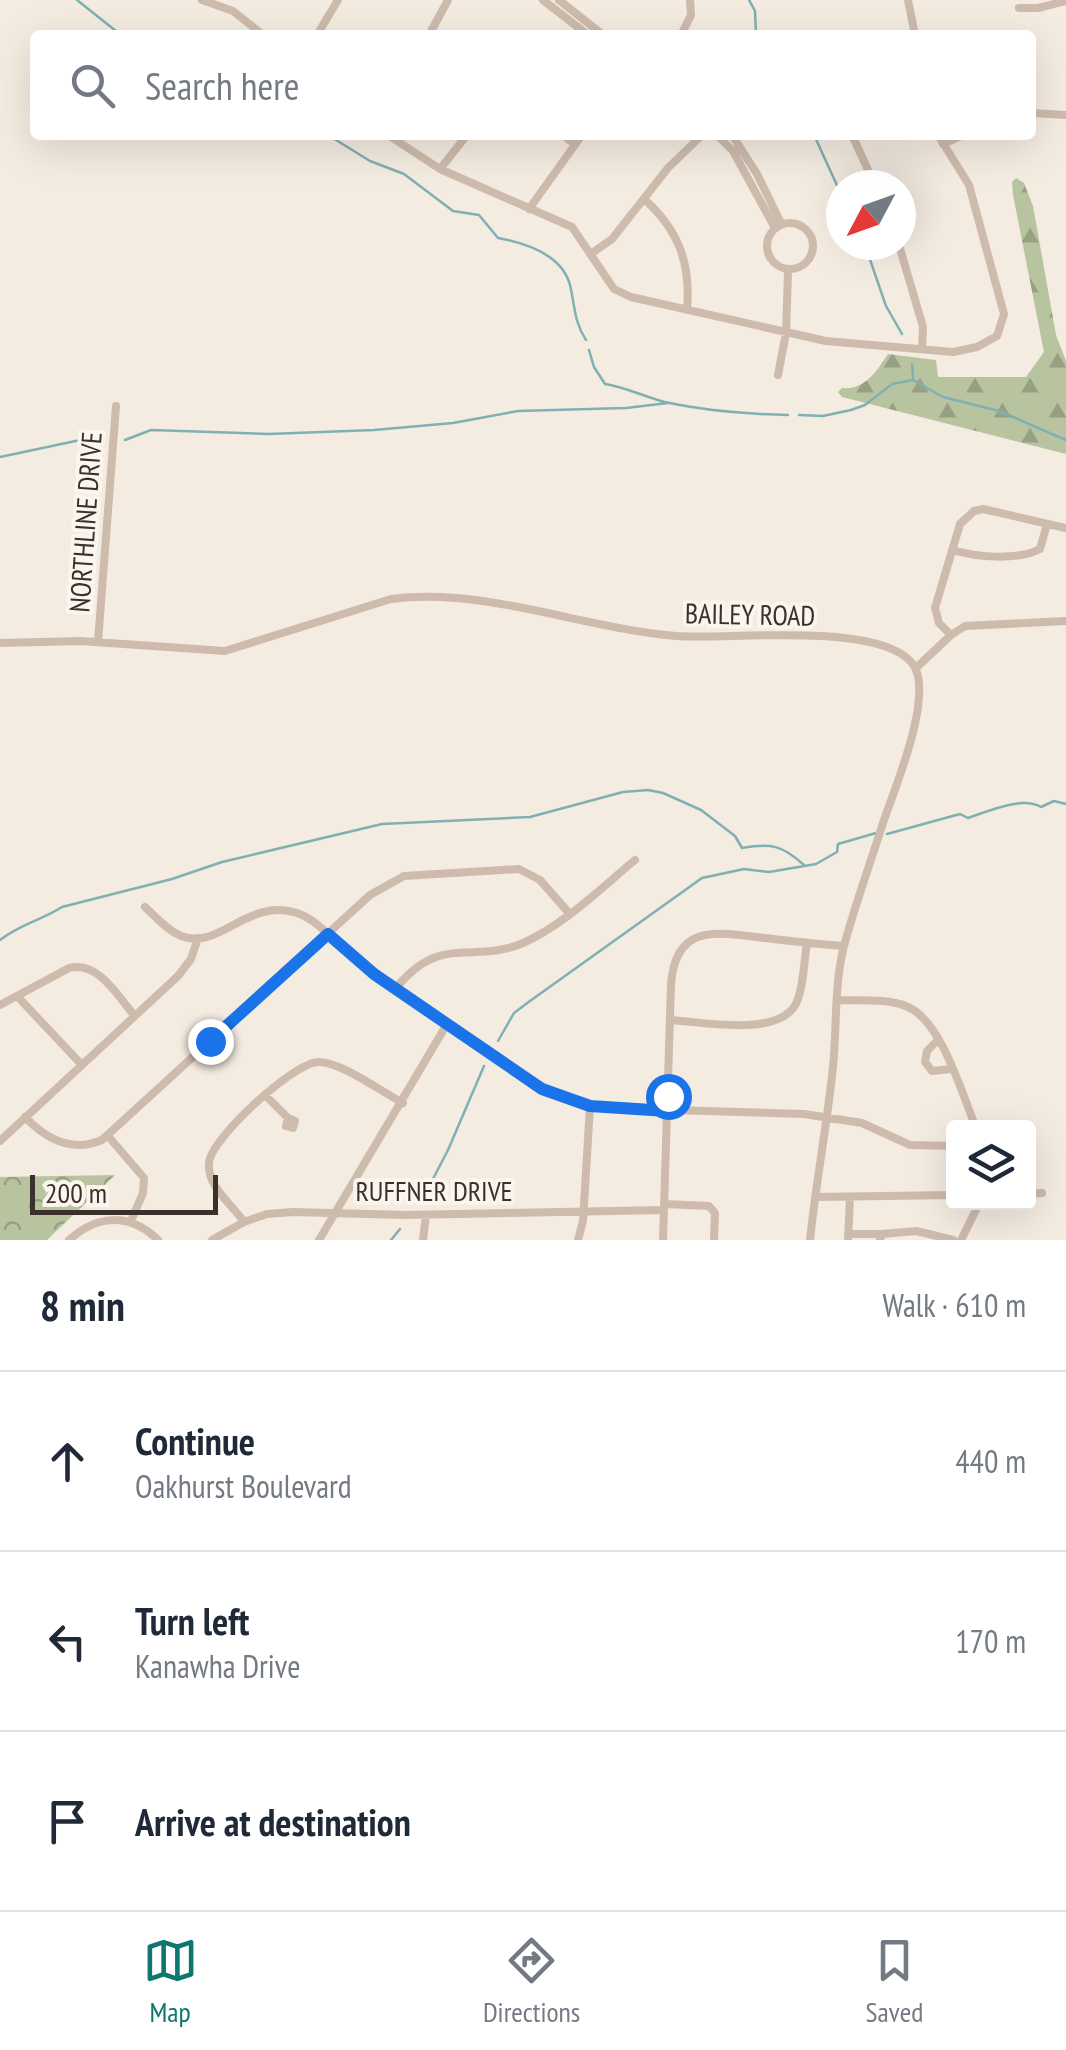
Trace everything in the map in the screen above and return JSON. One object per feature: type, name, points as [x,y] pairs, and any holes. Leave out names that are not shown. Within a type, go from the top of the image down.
[{"type":"street","points":[[202,0],[232,10],[257,30]]},
{"type":"street","points":[[320,30],[338,0]]},
{"type":"street","points":[[431,30],[448,0]]},
{"type":"street","points":[[543,0],[582,30]]},
{"type":"street","points":[[559,0],[598,30]]},
{"type":"street","points":[[683,30],[690,16],[690,0]]},
{"type":"street","points":[[908,0],[915,30]]},
{"type":"street","points":[[1020,8],[1048,7],[1066,1]]},
{"type":"street","points":[[1036,113],[1066,115]]},
{"type":"street","points":[[396,140],[440,169],[572,227],[622,294],[826,341],[953,352],[987,343],[1003,325],[1004,314],[969,185],[941,140]]},
{"type":"street","points":[[440,169],[463,140]]},
{"type":"street","points":[[569,140],[574,144]]},
{"type":"street","points":[[528,208],[578,140]]},
{"type":"street","points":[[592,253],[612,240],[668,168],[697,140]]},
{"type":"street","points":[[722,140],[733,150],[778,226]]},
{"type":"street","points":[[735,140],[757,174],[778,226]]},
{"type":"street","points":[[854,140],[868,170]]},
{"type":"street","points":[[944,144],[952,140]]},
{"type":"street","points":[[644,199],[682,246],[690,284],[687,310]]},
{"type":"street","points":[[795,224],[804,228],[813,243],[812,251],[803,266],[788,272],[769,255],[768,236],[778,226],[795,224]]},
{"type":"street","points":[[903,260],[922,326],[922,349]]},
{"type":"street","points":[[778,375],[786,333],[788,272]]},
{"type":"street","name":"NORTHLINE DRIVE","points":[[98,642],[116,406]]},
{"type":"street","points":[[950,635],[935,608],[960,524],[974,511],[983,509],[1066,528]]},
{"type":"street","points":[[952,550],[974,555],[1028,554],[1040,548],[1048,524]]},
{"type":"street","name":"BAILEY ROAD","points":[[0,643],[98,642],[225,651],[391,599],[424,597],[544,612],[658,634],[864,640],[892,649],[916,668]]},
{"type":"street","points":[[810,1240],[844,946],[909,744],[919,688],[916,668],[950,635],[973,624],[1066,621]]},
{"type":"street","points":[[396,988],[436,955],[516,946],[635,860]]},
{"type":"street","points":[[25,1117],[46,1137],[66,1143],[87,1144],[108,1136],[328,934],[387,883],[404,876],[520,870],[540,880],[568,912]]},
{"type":"street","points":[[146,907],[173,931],[198,938],[212,936],[252,914],[281,910],[302,915],[351,956],[542,1089],[590,1106],[826,1117],[862,1123],[910,1145],[946,1146]]},
{"type":"street","points":[[663,1240],[674,961],[693,938],[723,932],[844,946]]},
{"type":"street","points":[[0,1141],[188,964],[198,938]]},
{"type":"street","points":[[671,1020],[762,1025],[778,1022],[790,1013],[798,999],[807,943]]},
{"type":"street","points":[[0,1005],[81,965],[98,974],[135,1016]]},
{"type":"street","points":[[17,996],[81,1064]]},
{"type":"street","points":[[838,1000],[904,1006],[918,1014],[938,1040],[973,1120]]},
{"type":"street","points":[[319,1240],[447,1024]]},
{"type":"street","points":[[938,1040],[927,1051],[926,1062],[937,1072],[952,1069]]},
{"type":"street","points":[[244,1222],[214,1184],[209,1162],[220,1139],[300,1066],[322,1062],[402,1103]]},
{"type":"street","points":[[266,1096],[288,1118]]},
{"type":"street","points":[[578,1240],[584,1211],[590,1106]]},
{"type":"street","points":[[108,1136],[144,1178],[131,1221]]},
{"type":"street","points":[[1036,1194],[1042,1194]]},
{"type":"street","points":[[814,1197],[946,1195]]},
{"type":"street","points":[[850,1198],[848,1237],[916,1231],[953,1240]]},
{"type":"street","name":"RUFFNER DRIVE","points":[[212,1240],[244,1222],[280,1213],[426,1215],[709,1206],[715,1213],[714,1240]]},
{"type":"street","points":[[962,1240],[976,1210]]},
{"type":"street","points":[[423,1240],[426,1215]]},
{"type":"street","points":[[68,1240],[102,1220],[131,1221],[158,1240]]},
{"type":"green space","points":[[1016,178],[1024,183],[1033,206],[1056,335],[1066,361],[1066,454],[842,397],[838,392],[863,383],[888,354],[936,360],[938,377],[1026,377],[1044,352],[1013,195],[1012,182]]},
{"type":"green space","points":[[115,1175],[47,1240],[0,1240],[0,1177]]},
{"type":"waterway","points":[[77,0],[115,30]]},
{"type":"waterway","points":[[749,0],[755,11],[756,30]]},
{"type":"waterway","points":[[336,140],[370,161],[404,174],[453,211],[479,215],[498,238],[531,247],[551,258],[566,275],[586,340]]},
{"type":"waterway","points":[[816,140],[830,170]]},
{"type":"waterway","points":[[870,260],[886,306],[902,334]]},
{"type":"waterway","points":[[589,350],[605,384],[680,405],[788,415]]},
{"type":"waterway","points":[[912,364],[913,378]]},
{"type":"waterway","points":[[799,415],[823,416],[851,410],[865,405],[892,384],[913,380],[943,397],[999,411],[1066,440]]},
{"type":"waterway","points":[[125,440],[151,430],[269,434],[374,430],[453,423],[518,411],[668,403]]},
{"type":"waterway","points":[[0,457],[85,439],[104,442]]},
{"type":"waterway","points":[[0,940],[62,907],[222,862],[382,824],[530,817],[623,792],[663,793],[701,810],[735,836],[742,848],[776,847],[804,865]]},
{"type":"waterway","points":[[887,834],[1015,804],[1066,804]]},
{"type":"waterway","points":[[498,1041],[514,1013],[702,878],[744,869],[769,872],[816,864],[837,852],[838,844],[876,833]]},
{"type":"waterway","points":[[422,1200],[484,1066]]},
{"type":"waterway","points":[[391,1240],[400,1229]]},
{"type":"route","points":[[210,1041],[328,934],[374,974],[542,1089],[574,1102],[605,1108],[667,1111],[668,1096]]}]
